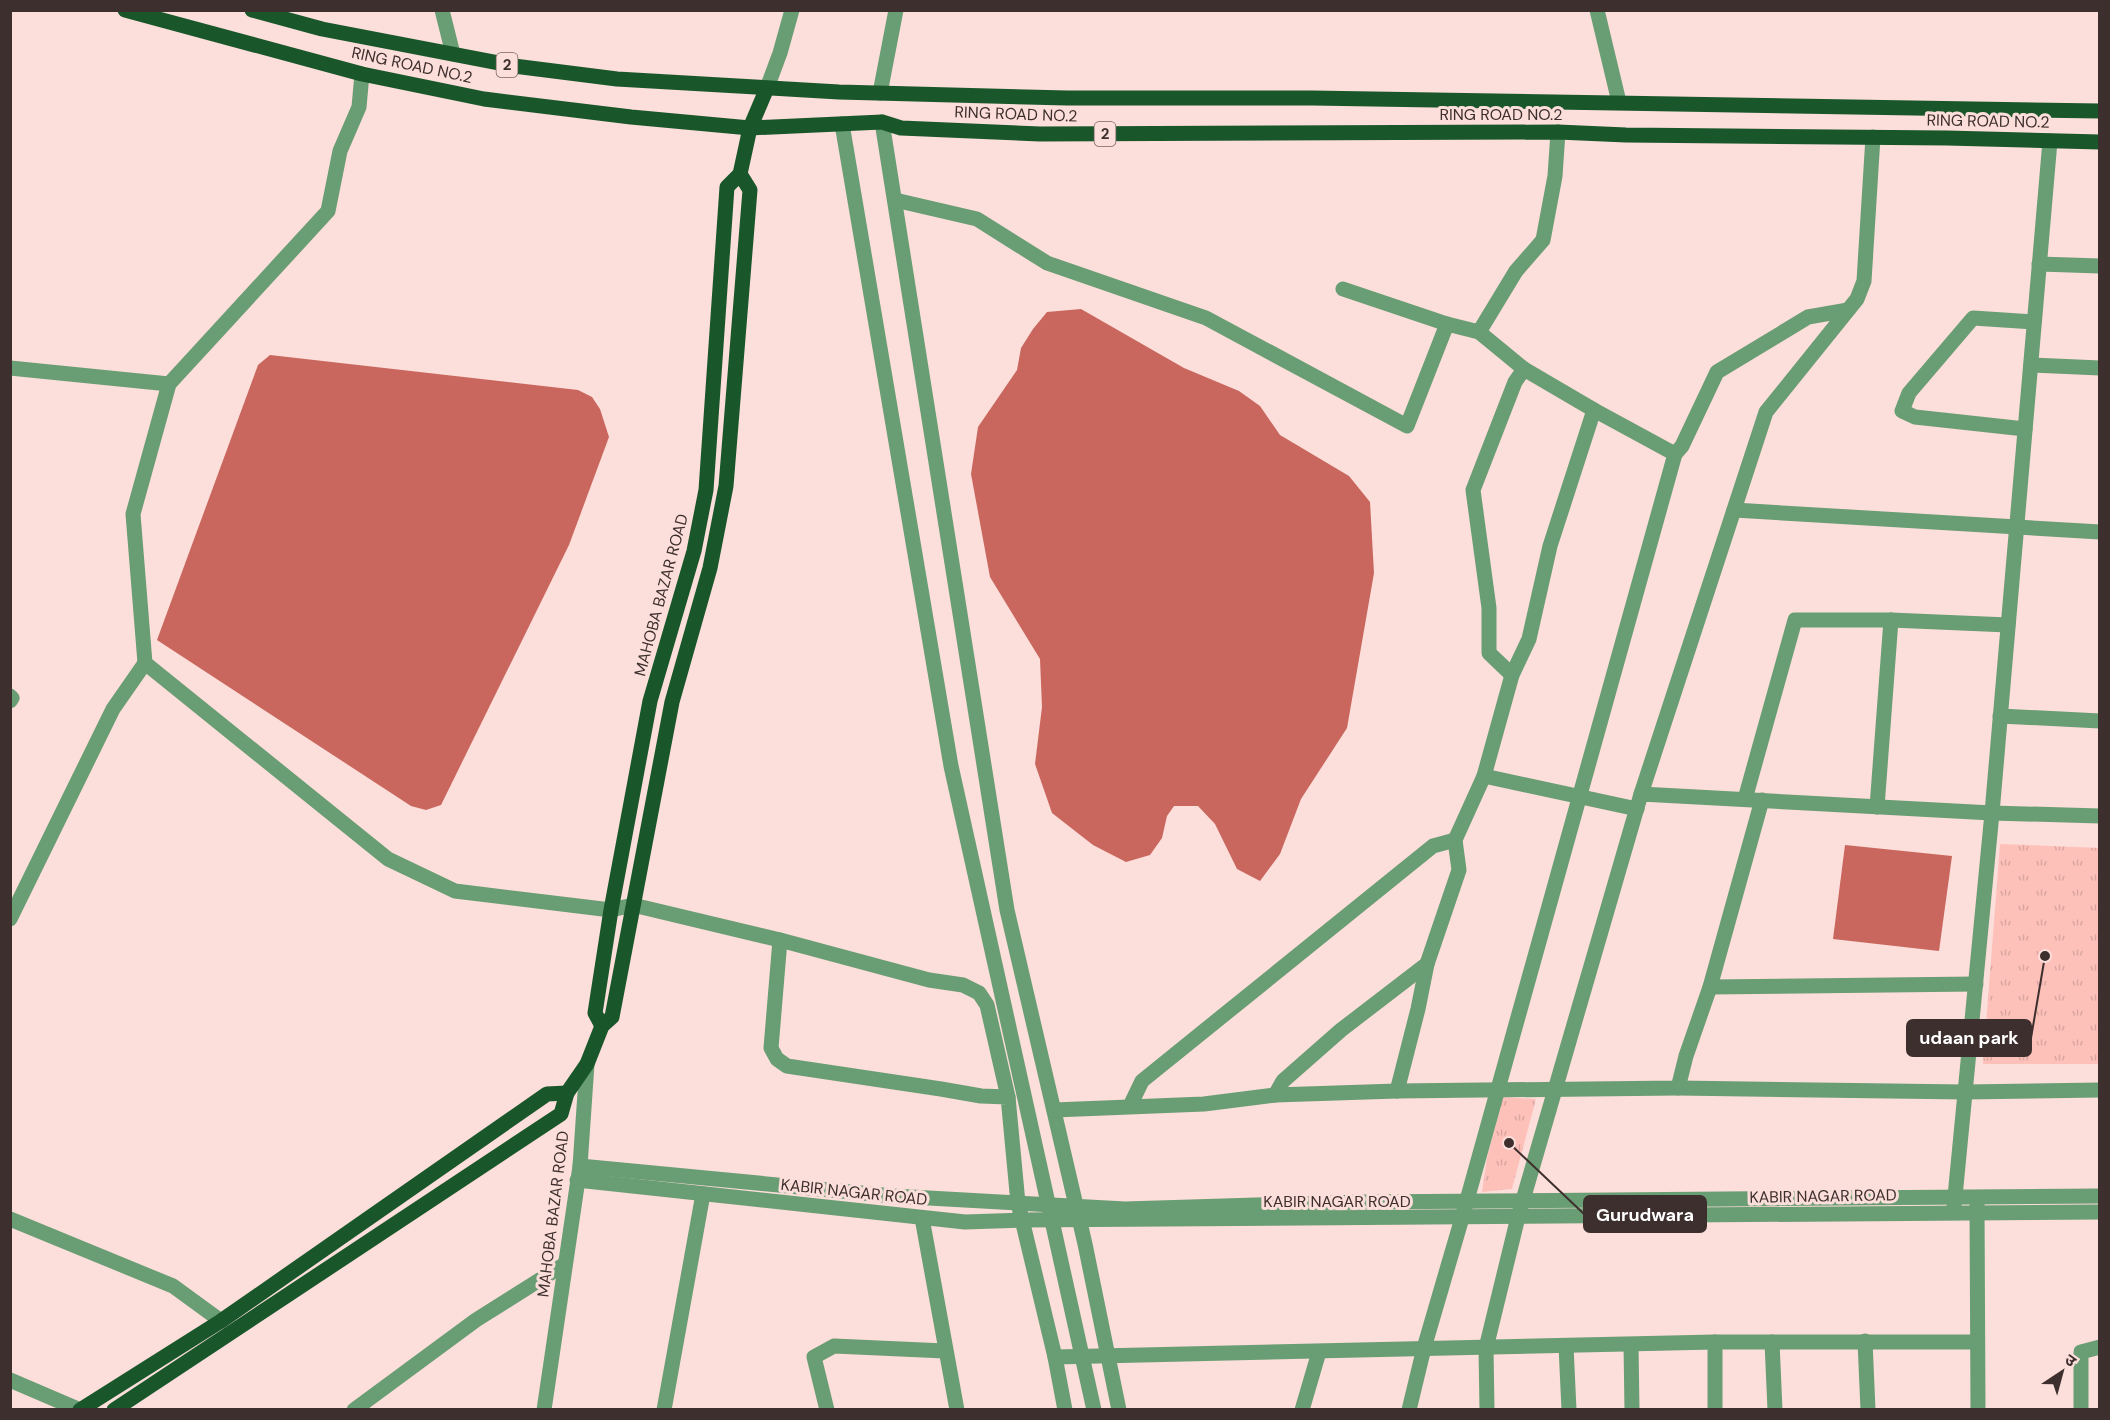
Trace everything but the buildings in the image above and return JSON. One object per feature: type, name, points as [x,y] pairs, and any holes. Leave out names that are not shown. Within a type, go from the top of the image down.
[{"type":"main road","name":"RING ROAD NO.2","points":[[125,10],[362,74],[484,99],[631,117],[750,128],[882,122],[901,128],[1040,134],[1558,132],[2100,142]]},
{"type":"main road","name":"RING ROAD NO.2","points":[[252,10],[322,29],[513,66],[617,79],[767,88],[1067,98],[1312,98],[2100,111]]},
{"type":"main road","name":"MAHOBA BAZAR ROAD","points":[[602,1026],[595,1012],[611,910],[650,701],[685,585],[706,490],[727,187],[740,174],[750,128],[767,88]]},
{"type":"main road","name":"MAHOBA BAZAR ROAD","points":[[587,1064],[602,1026],[612,1017],[672,702],[703,590],[721,513],[728,467],[750,190],[740,174]]},
{"type":"main road","points":[[685,585],[703,590]]},
{"type":"main road","points":[[114,1410],[561,1114],[567,1093],[587,1064]]},
{"type":"main road","points":[[80,1410],[221,1321],[547,1094],[567,1093]]},
{"type":"street","points":[[442,10],[453,54]]},
{"type":"street","points":[[767,88],[792,10]]},
{"type":"street","points":[[880,93],[896,10]]},
{"type":"street","points":[[1597,10],[1618,102]]},
{"type":"street","points":[[10,919],[113,709],[145,663],[132,514],[169,384],[328,211],[340,151],[359,107],[362,74]]},
{"type":"street","points":[[882,122],[1007,910],[1078,1214],[1119,1410]]},
{"type":"street","points":[[842,124],[951,766],[1094,1410]]},
{"type":"street","points":[[1479,332],[1516,271],[1543,240],[1555,176],[1558,132]]},
{"type":"street","points":[[1487,1410],[1486,1348],[1518,1217],[1641,794],[1766,412],[1857,299],[1864,281],[1873,137]]},
{"type":"street","points":[[579,1173],[1048,1205],[1078,1214],[1125,1209],[1359,1202],[1523,1201],[1954,1205],[1992,813],[2050,141]]},
{"type":"street","points":[[895,200],[977,219],[1047,263],[1206,318],[1407,426],[1447,324]]},
{"type":"street","points":[[2039,264],[2100,266]]},
{"type":"street","points":[[1343,289],[1447,324],[1479,332],[1524,369],[1675,454]]},
{"type":"street","points":[[1409,1410],[1424,1348],[1467,1202],[1496,1090],[1675,454],[1683,446],[1717,372],[1808,317],[1848,310]]},
{"type":"street","points":[[2025,429],[1915,417],[1902,411],[1909,393],[1972,318],[2034,322]]},
{"type":"street","points":[[2031,364],[2100,368]]},
{"type":"street","points":[[10,368],[169,384]]},
{"type":"street","points":[[1512,675],[1489,653],[1489,608],[1473,490],[1515,382],[1524,369]]},
{"type":"street","points":[[1397,1091],[1427,964],[1459,870],[1455,840],[1484,776],[1512,675],[1529,639],[1550,546],[1594,410]]},
{"type":"street","points":[[1734,510],[2100,532]]},
{"type":"street","points":[[1745,800],[1795,620],[1891,620],[2008,625]]},
{"type":"street","points":[[1877,807],[1891,620]]},
{"type":"street","points":[[145,663],[388,859],[455,891],[611,910],[633,905],[780,940],[929,980],[963,985],[979,993],[987,1005],[1008,1097],[1018,1203],[1055,1357],[1065,1410]]},
{"type":"street","points":[[10,696],[12,698],[10,701]]},
{"type":"street","points":[[2000,716],[2100,722]]},
{"type":"street","points":[[1484,776],[1637,809]]},
{"type":"street","points":[[1641,794],[1992,813],[2100,816]]},
{"type":"street","points":[[1678,1088],[1686,1056],[1710,987],[1762,800]]},
{"type":"street","points":[[1130,1106],[1142,1081],[1433,846],[1455,840]]},
{"type":"street","points":[[780,940],[771,1048],[777,1059],[787,1066],[981,1096],[1008,1097]]},
{"type":"street","points":[[1275,1095],[1283,1081],[1341,1030],[1427,964]]},
{"type":"street","points":[[1710,987],[1976,984]]},
{"type":"street","name":"MAHOBA BAZAR ROAD","points":[[544,1410],[579,1173],[587,1064]]},
{"type":"street","points":[[1054,1110],[1204,1104],[1275,1095],[1397,1091],[1678,1088],[1965,1092],[2100,1089]]},
{"type":"street","name":"KABIR NAGAR ROAD","points":[[579,1173],[703,1194],[965,1222],[1052,1221],[1078,1214],[1462,1218],[1954,1205],[2100,1212]]},
{"type":"street","points":[[664,1410],[703,1194]]},
{"type":"street","points":[[1978,1410],[1976,1205],[2100,1196]]},
{"type":"street","points":[[922,1218],[957,1410]]},
{"type":"street","points":[[10,1219],[173,1286],[221,1321]]},
{"type":"street","points":[[354,1410],[476,1320],[565,1264]]},
{"type":"street","points":[[1865,1341],[1868,1410]]},
{"type":"street","points":[[1055,1357],[1715,1342],[1977,1342]]},
{"type":"street","points":[[1715,1342],[1715,1410]]},
{"type":"street","points":[[1772,1342],[1775,1410]]},
{"type":"street","points":[[1631,1345],[1632,1410]]},
{"type":"street","points":[[827,1410],[814,1357],[834,1346],[945,1352]]},
{"type":"street","points":[[1566,1346],[1569,1410]]},
{"type":"street","points":[[2081,1410],[2081,1352],[2100,1347]]},
{"type":"street","points":[[1302,1410],[1319,1352]]},
{"type":"street","points":[[10,1380],[80,1410]]},
{"type":"green space","points":[[2000,844],[2099,848],[2099,1064],[1983,1064]]},
{"type":"green space","points":[[1503,1097],[1536,1099],[1512,1189],[1482,1192],[1487,1158]]},
{"type":"shaded area","points":[[1081,309],[1184,368],[1239,391],[1260,406],[1280,435],[1349,476],[1370,502],[1374,573],[1347,728],[1301,799],[1280,854],[1260,881],[1237,869],[1215,824],[1198,806],[1174,806],[1167,816],[1162,838],[1150,855],[1126,862],[1093,845],[1052,813],[1035,764],[1042,707],[1040,659],[990,577],[971,474],[978,427],[1017,370],[1021,348],[1033,329],[1047,312]]},
{"type":"shaded area","points":[[270,355],[578,390],[592,397],[600,409],[609,437],[569,545],[441,805],[426,810],[411,806],[157,640],[258,365]]},
{"type":"shaded area","points":[[1845,845],[1952,856],[1939,951],[1833,939]]},
{"type":"place","name":"udaan park","points":[[2045,956]]},
{"type":"place","name":"Gurudwara","points":[[1509,1143]]}]
